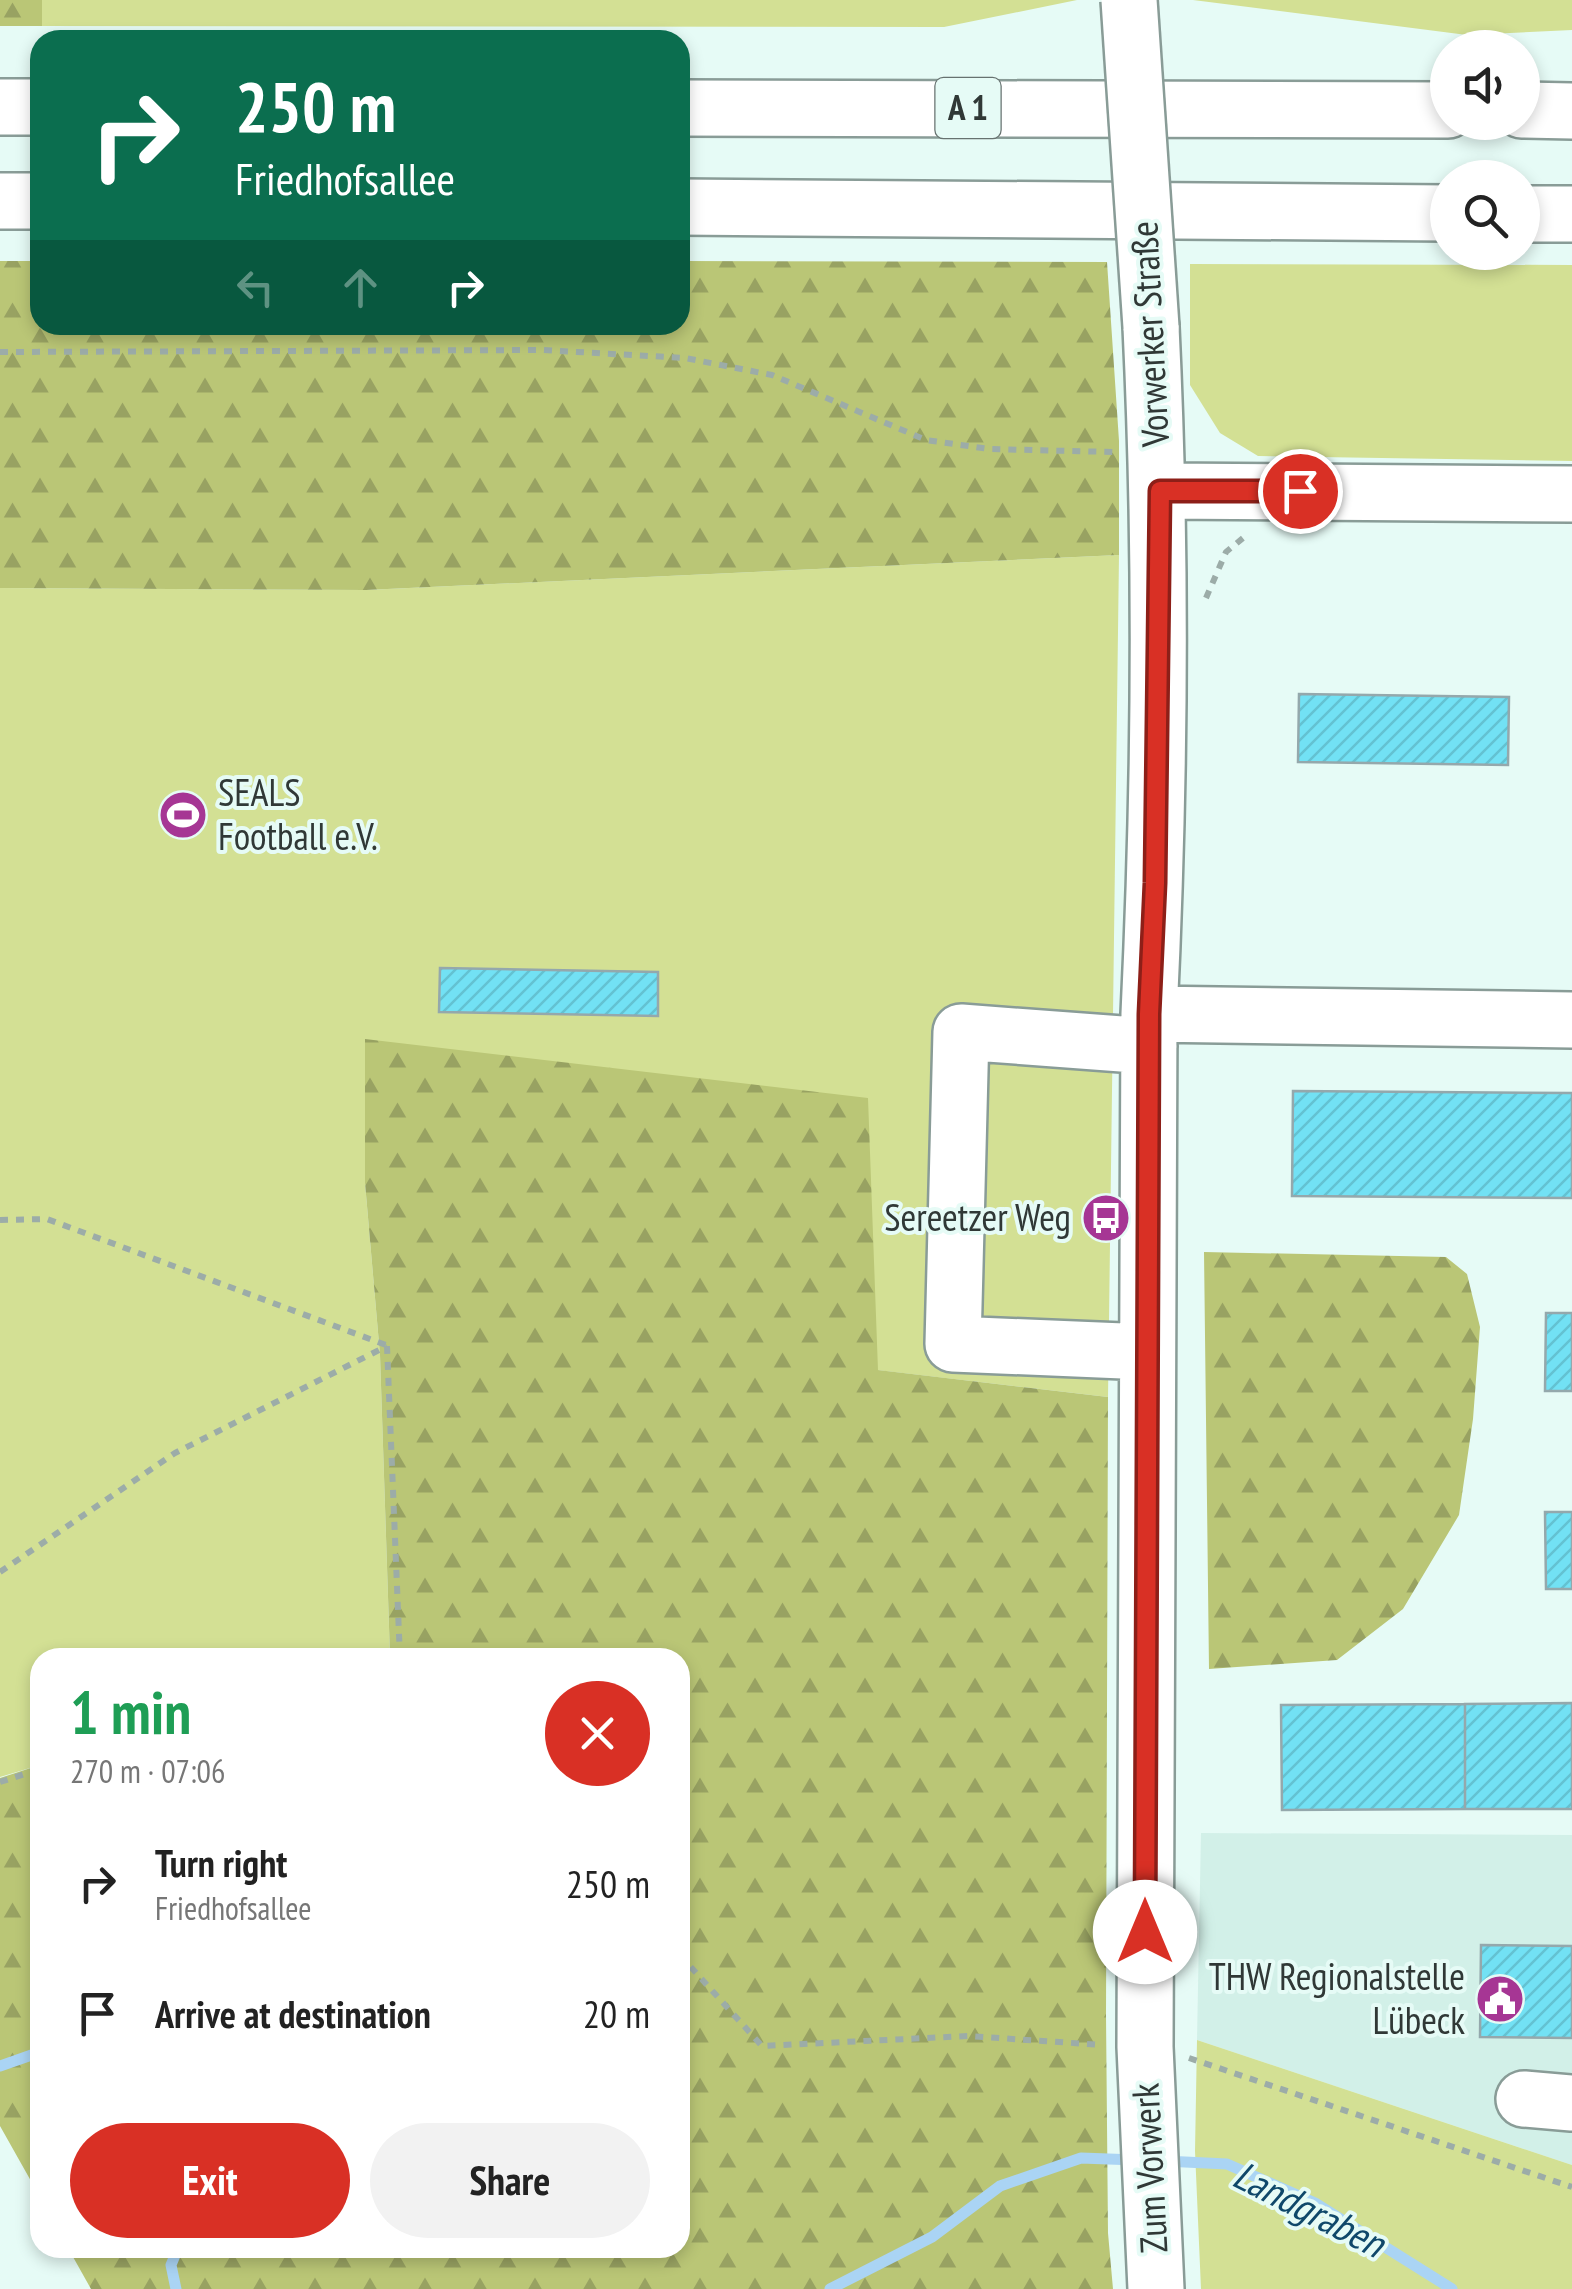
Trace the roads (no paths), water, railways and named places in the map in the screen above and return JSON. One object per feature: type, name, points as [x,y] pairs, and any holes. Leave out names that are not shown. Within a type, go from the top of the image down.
[{"type":"main road","name":"Vorwerker Straße","points":[[1130,0],[1158,472],[1155,883],[1149,1030],[1146,2069]]},
{"type":"main road","points":[[0,107],[30,107]]},
{"type":"main road","name":"A 1","points":[[690,108],[1430,110]]},
{"type":"main road","points":[[1540,110],[1572,110]]},
{"type":"main road","points":[[0,200],[30,201]]},
{"type":"main road","points":[[690,207],[1430,213]]},
{"type":"main road","points":[[1540,214],[1572,214]]},
{"type":"main road","points":[[1158,472],[1572,494]]},
{"type":"main road","points":[[1147,1352],[952,1344],[961,1032],[1572,1020]]},
{"type":"main road","name":"Zum Vorwerk","points":[[1146,2069],[1156,2288]]},
{"type":"waterway","name":"Landgraben","points":[[0,2066],[30,2056]]},
{"type":"waterway","name":"Landgraben","points":[[830,2289],[932,2237],[1000,2186],[1081,2158],[1136,2160]]},
{"type":"waterway","name":"Landgraben","points":[[1164,2161],[1227,2164],[1315,2203],[1452,2289]]},
{"type":"waterway","name":"Landgraben","points":[[174,2258],[171,2265],[176,2289]]},
{"type":"place","name":"SEALS Football e.V.","points":[[183,815]]},
{"type":"place","name":"Sereetzer Weg","points":[[1106,1218]]},
{"type":"place","name":"THW Regionalstelle Lübeck","points":[[1500,1999]]}]
